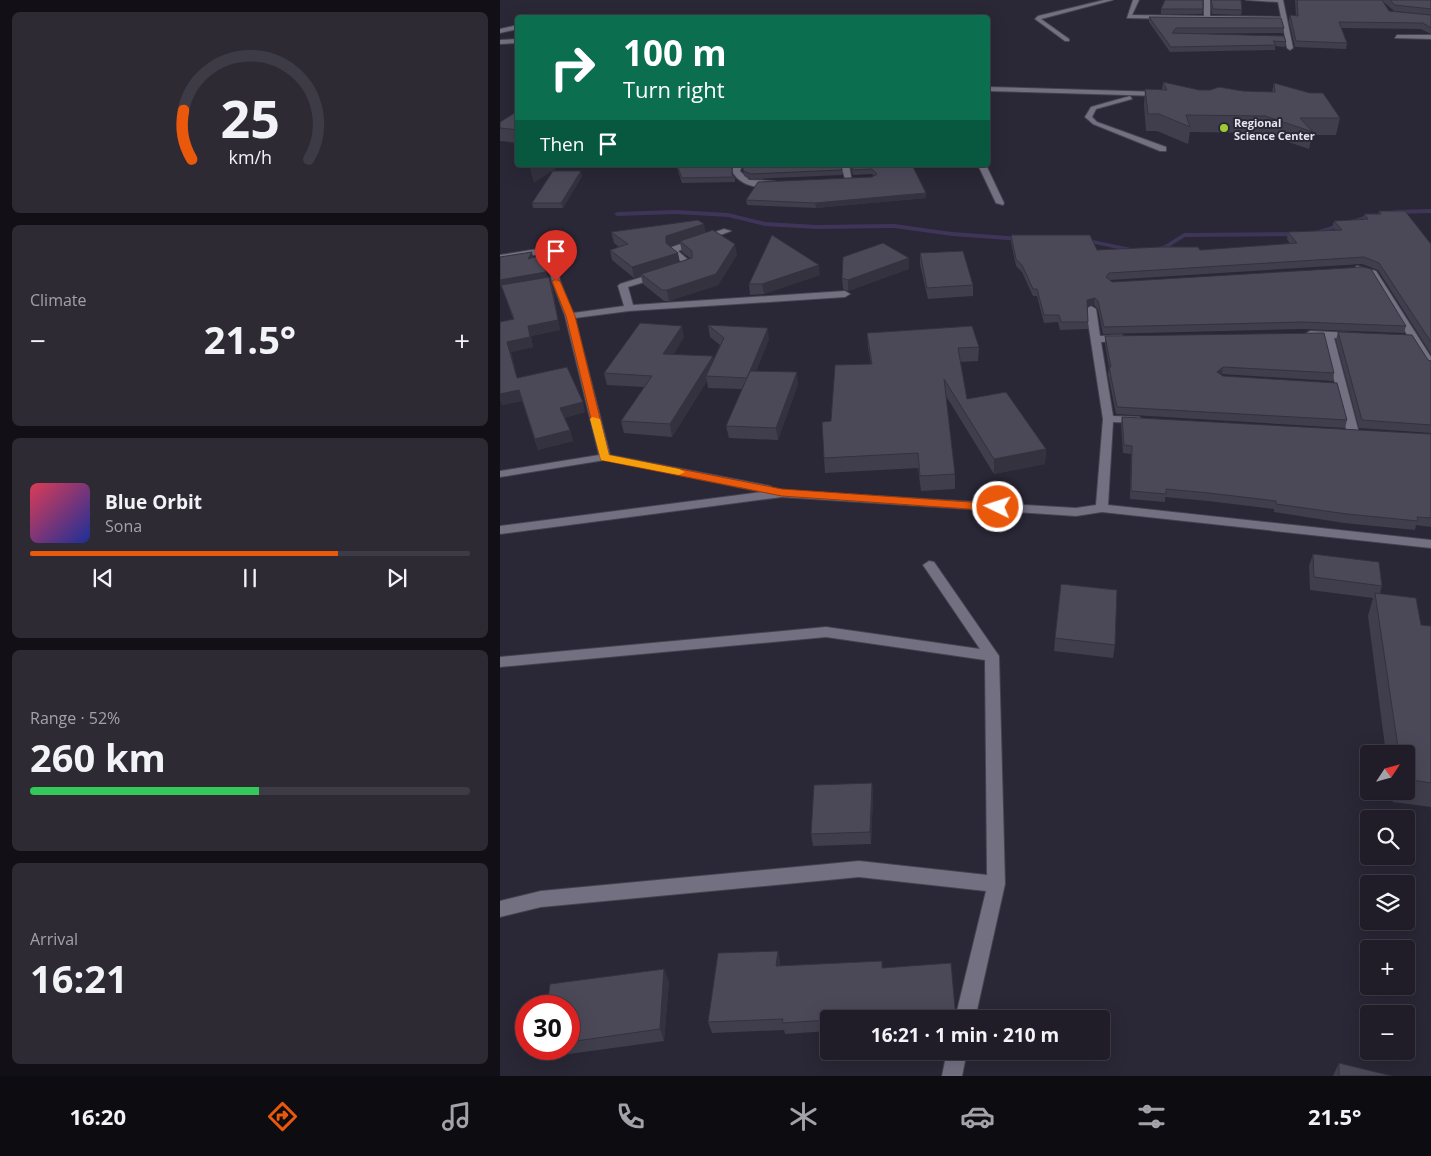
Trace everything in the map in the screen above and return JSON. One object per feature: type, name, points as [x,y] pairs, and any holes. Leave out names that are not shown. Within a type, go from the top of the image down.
[{"type":"street","points":[[1067,40],[1038,19],[1046,15],[1110,0]]},
{"type":"street","points":[[1136,0],[1129,16],[1284,19]]},
{"type":"street","points":[[1207,0],[1207,17]]},
{"type":"street","points":[[1249,0],[1280,0],[1290,48]]},
{"type":"street","points":[[500,31],[515,28]]},
{"type":"street","points":[[1278,36],[1288,36]]},
{"type":"street","points":[[1396,37],[1431,37]]},
{"type":"street","points":[[500,42],[515,40]]},
{"type":"street","points":[[990,89],[1165,94]]},
{"type":"street","points":[[1147,94],[1093,108],[1088,117],[1095,123],[1163,149]]},
{"type":"street","points":[[737,167],[736,172],[738,178],[742,181],[750,183],[784,183]]},
{"type":"street","points":[[839,180],[852,179],[846,167]]},
{"type":"street","points":[[983,167],[1000,203]]},
{"type":"street","points":[[629,308],[623,286],[690,265],[672,250],[727,231]]},
{"type":"street","points":[[500,258],[550,250],[551,282],[570,316],[605,458]]},
{"type":"street","points":[[1342,270],[1362,269],[1373,273],[1410,338],[1431,365]]},
{"type":"street","points":[[570,316],[629,308],[845,294]]},
{"type":"street","points":[[1091,310],[1108,418],[1102,508]]},
{"type":"street","points":[[1301,334],[1367,336]]},
{"type":"street","points":[[1328,335],[1336,386],[1353,433]]},
{"type":"street","points":[[1095,339],[1134,338]]},
{"type":"street","points":[[1108,418],[1148,421]]},
{"type":"street","points":[[500,474],[605,458],[782,493],[1076,512],[1102,508],[1431,544]]},
{"type":"street","points":[[500,530],[782,493]]},
{"type":"street","points":[[929,565],[992,656],[996,884],[967,1010]]},
{"type":"street","points":[[500,662],[826,632],[992,656]]},
{"type":"street","points":[[500,909],[541,899],[860,869],[996,884]]},
{"type":"street","points":[[952,1076],[955,1060]]},
{"type":"building","points":[[1165,0],[1203,0],[1203,9],[1161,9]]},
{"type":"building","points":[[1211,0],[1241,0],[1242,10],[1213,9]]},
{"type":"building","points":[[1297,0],[1382,0],[1389,11],[1431,15],[1431,28],[1423,23],[1339,22],[1347,43],[1296,41],[1290,15],[1298,16]]},
{"type":"building","points":[[1390,0],[1431,0],[1431,9],[1395,5]]},
{"type":"building","points":[[1149,17],[1281,18],[1284,28],[1176,28],[1172,33],[1284,36],[1286,42],[1273,41],[1276,45],[1171,47]]},
{"type":"building","points":[[1163,82],[1199,90],[1210,90],[1219,87],[1243,91],[1275,92],[1274,83],[1310,93],[1323,93],[1340,118],[1300,118],[1313,132],[1265,116],[1186,115],[1190,127],[1159,114],[1148,114],[1145,89],[1167,90]]},
{"type":"building","points":[[515,113],[515,130],[500,128],[500,122]]},
{"type":"building","points":[[678,167],[732,167],[732,175],[735,177],[682,178]]},
{"type":"building","points":[[743,167],[841,167],[842,170],[751,174],[743,171]]},
{"type":"building","points":[[852,167],[913,167],[926,193],[815,203],[746,200],[758,182],[872,177],[877,174],[872,169],[853,170]]},
{"type":"building","points":[[553,171],[581,171],[561,203],[532,203]]},
{"type":"building","points":[[1379,211],[1405,211],[1431,244],[1431,342],[1379,263],[1364,257],[1109,273],[1106,277],[1112,282],[1363,267],[1371,269],[1406,326],[1303,322],[1104,327],[1098,301],[1095,298],[1087,300],[1088,322],[1061,322],[1059,315],[1044,315],[1037,289],[1033,289],[1022,265],[1016,259],[1011,235],[1090,235],[1097,250],[1198,247],[1200,250],[1297,243],[1288,232],[1342,230],[1334,221],[1368,219],[1364,214],[1381,214]]},
{"type":"building","points":[[698,220],[704,224],[666,236],[666,243],[678,253],[632,267],[610,250],[628,244],[611,232]]},
{"type":"building","points":[[713,230],[735,244],[716,274],[662,290],[641,274],[692,258],[692,251],[680,241]]},
{"type":"building","points":[[772,235],[819,265],[762,284],[749,284]]},
{"type":"building","points":[[883,243],[909,258],[848,280],[842,278],[843,257]]},
{"type":"building","points":[[963,251],[973,285],[927,288],[920,253]]},
{"type":"building","points":[[532,252],[528,259],[542,255],[546,272],[500,280],[500,257]]},
{"type":"building","points":[[549,277],[558,320],[528,326],[530,337],[507,342],[517,378],[567,367],[583,402],[560,408],[570,430],[535,439],[519,390],[500,394],[500,322],[514,319],[501,285]]},
{"type":"building","points":[[640,323],[682,326],[663,354],[713,356],[670,424],[621,421],[652,376],[604,373]]},
{"type":"building","points":[[708,325],[768,328],[747,378],[706,376],[724,338]]},
{"type":"building","points":[[972,326],[979,347],[958,348],[967,399],[1006,392],[1046,449],[994,459],[944,379],[955,474],[920,476],[918,453],[824,458],[822,422],[831,421],[835,365],[872,364],[867,333]]},
{"type":"building","points":[[1338,332],[1412,335],[1428,360],[1431,361],[1431,425],[1362,420]]},
{"type":"building","points":[[1324,333],[1334,373],[1223,367],[1217,372],[1223,376],[1337,383],[1347,420],[1117,407],[1105,336]]},
{"type":"building","points":[[750,371],[797,372],[776,428],[726,426]]},
{"type":"building","points":[[1122,417],[1431,434],[1431,518],[1417,517],[1418,521],[1347,514],[1276,504],[1276,501],[1166,489],[1166,494],[1131,491],[1132,446],[1124,445]]},
{"type":"building","points":[[1313,554],[1379,562],[1382,586],[1314,577]]},
{"type":"building","points":[[1061,584],[1117,590],[1115,645],[1055,638]]},
{"type":"building","points":[[1375,593],[1416,598],[1421,625],[1431,626],[1431,783],[1415,780],[1415,745],[1398,745]]},
{"type":"building","points":[[872,783],[870,832],[811,834],[814,785]]},
{"type":"building","points":[[778,951],[776,966],[882,961],[882,968],[951,963],[955,1010],[820,1010],[820,1021],[782,1023],[783,1019],[708,1022],[718,953]]},
{"type":"building","points":[[664,969],[660,1029],[580,1040],[580,995],[548,995],[550,984]]},
{"type":"building","points":[[1339,1063],[1392,1076],[1339,1076]]},
{"type":"waterway","points":[[1394,212],[1431,211]]},
{"type":"waterway","points":[[617,214],[676,212],[728,215],[765,224],[816,227],[894,226],[952,234],[1023,239]]},
{"type":"waterway","points":[[1154,249],[1167,246],[1184,235],[1312,234],[1374,215]]},
{"type":"waterway","points":[[1083,240],[1136,251]]},
{"type":"slow traffic","points":[[595,419],[605,458],[679,472]]},
{"type":"place","name":"Regional Science Center","points":[[1224,128]]},
{"type":"route","points":[[556,281],[570,316],[605,458],[782,493],[998,507]]}]
